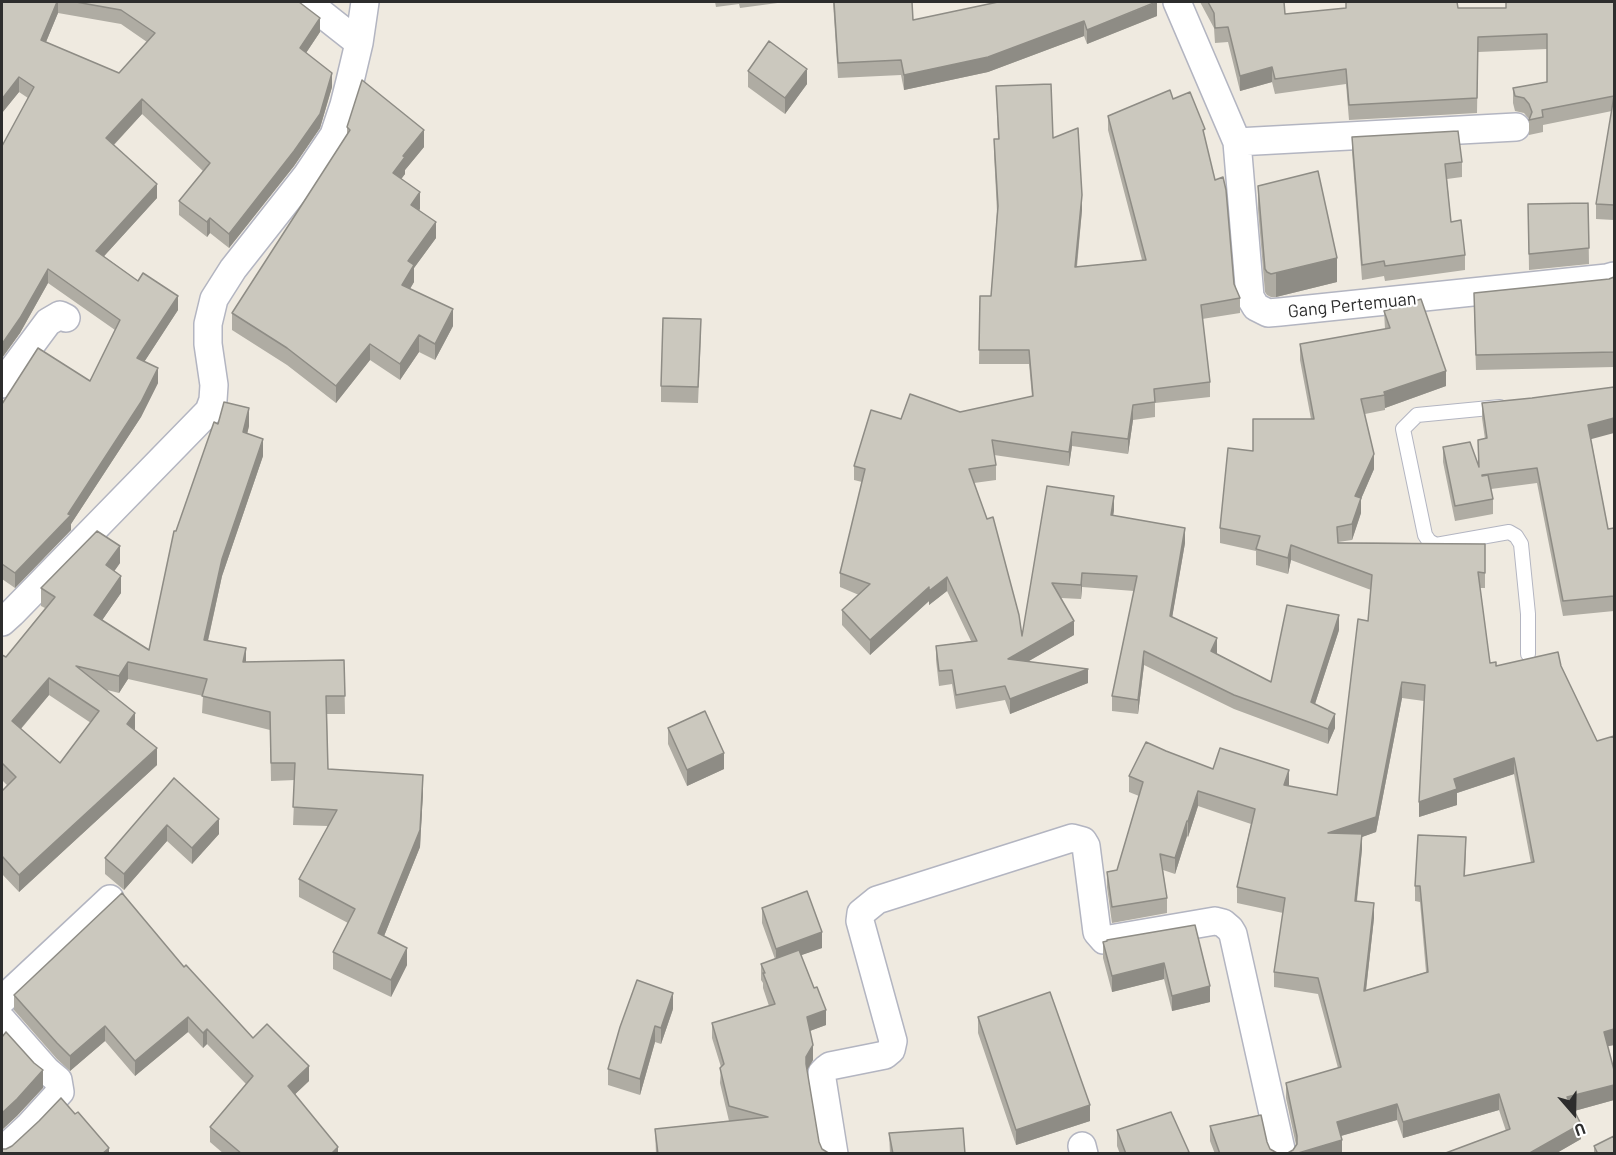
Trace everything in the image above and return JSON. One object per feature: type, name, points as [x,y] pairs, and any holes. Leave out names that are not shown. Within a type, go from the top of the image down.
[{"type":"street","points":[[307,2],[359,43]]},
{"type":"street","points":[[2,622],[209,411],[213,400],[214,385],[208,344],[208,324],[214,299],[233,269],[307,176],[334,135],[359,43],[365,2]]},
{"type":"street","name":"Gang Pertemuan","points":[[1177,2],[1237,142],[1250,297],[1256,307],[1268,313],[1614,276]]},
{"type":"street","points":[[1237,142],[1516,127]]},
{"type":"street","points":[[2,384],[48,322],[60,315],[66,318]]},
{"type":"street","points":[[834,1154],[822,1073],[830,1066],[885,1055],[891,1050],[893,1041],[860,921],[861,913],[877,900],[1072,838],[1083,841],[1086,846],[1097,932],[1104,940],[1215,921],[1230,928],[1282,1154]]},
{"type":"street","points":[[2,1000],[110,899]]},
{"type":"street","points":[[2,1020],[46,1070],[58,1080],[60,1092],[2,1151]]},
{"type":"lane","points":[[1508,406],[1417,415],[1403,429],[1425,535],[1429,541],[1436,545],[1509,532],[1516,536],[1521,544],[1528,614],[1528,654]]},
{"type":"building","points":[[2,2],[57,2],[41,40],[119,73],[155,33],[121,10],[76,2],[299,2],[320,18],[300,48],[332,73],[320,114],[229,234],[210,218],[207,222],[179,201],[210,163],[142,99],[106,138],[157,184],[96,251],[138,281],[143,273],[178,296],[137,358],[158,368],[141,402],[68,514],[71,515],[15,573],[2,564],[2,404],[38,348],[90,381],[120,320],[48,269],[2,344],[2,146],[34,87],[19,77],[2,99]]},
{"type":"building","points":[[834,2],[912,2],[913,20],[998,2],[1156,2],[1087,30],[1084,21],[988,57],[904,75],[901,60],[838,63]]},
{"type":"building","points":[[1208,2],[1284,2],[1285,14],[1346,8],[1346,2],[1457,2],[1458,8],[1506,8],[1506,2],[1614,2],[1614,96],[1542,110],[1543,117],[1529,120],[1532,112],[1529,104],[1524,98],[1515,96],[1513,88],[1547,82],[1547,34],[1478,37],[1477,98],[1349,105],[1346,69],[1275,79],[1272,67],[1240,76],[1228,27],[1215,28],[1214,13]]},
{"type":"building","points":[[769,41],[807,69],[785,98],[748,71]]},
{"type":"building","points":[[362,80],[424,130],[403,156],[405,157],[393,173],[420,192],[411,205],[436,222],[408,261],[414,265],[402,285],[453,309],[435,344],[419,335],[400,364],[370,344],[336,386],[287,348],[232,313],[350,130],[347,127]]},
{"type":"building","points":[[1051,84],[1053,138],[1078,128],[1082,195],[1075,267],[1146,260],[1108,116],[1170,90],[1173,99],[1190,92],[1205,129],[1203,130],[1215,180],[1223,177],[1234,284],[1240,298],[1201,305],[1210,382],[1154,389],[1155,402],[1133,405],[1128,439],[1072,432],[1069,452],[992,440],[996,465],[969,469],[987,519],[993,517],[1019,615],[1022,636],[1047,486],[1114,496],[1111,515],[1185,528],[1170,616],[1217,638],[1211,651],[1271,682],[1287,605],[1339,615],[1311,702],[1335,714],[1328,729],[1234,695],[1144,651],[1138,700],[1112,696],[1137,576],[1082,573],[1081,585],[1052,583],[1074,621],[1008,659],[1088,669],[1010,699],[1005,686],[956,695],[952,670],[939,671],[936,646],[977,641],[947,577],[929,591],[929,587],[870,640],[842,610],[870,584],[840,573],[865,469],[854,466],[871,410],[901,419],[910,394],[960,412],[1033,396],[1029,350],[979,350],[980,296],[991,296],[998,206],[994,139],[999,139],[996,86]]},
{"type":"building","points":[[1614,96],[1614,205],[1596,204]]},
{"type":"building","points":[[1458,131],[1462,162],[1445,164],[1451,222],[1461,220],[1465,255],[1385,266],[1384,261],[1362,265],[1352,137]]},
{"type":"building","points":[[1318,171],[1337,258],[1271,274],[1265,269],[1258,186]]},
{"type":"building","points":[[1588,203],[1589,248],[1529,254],[1528,204]]},
{"type":"building","points":[[1614,277],[1614,352],[1476,355],[1474,293]]},
{"type":"building","points":[[1421,299],[1446,371],[1384,392],[1385,395],[1361,399],[1374,454],[1355,496],[1361,498],[1352,524],[1337,527],[1338,543],[1485,544],[1485,573],[1478,572],[1490,663],[1496,662],[1496,666],[1558,652],[1561,666],[1597,741],[1614,736],[1614,1029],[1604,1032],[1614,1070],[1614,1085],[1567,1097],[1581,1124],[1528,1154],[1443,1154],[1510,1129],[1499,1094],[1403,1122],[1397,1104],[1337,1122],[1342,1140],[1295,1154],[1286,1154],[1297,1144],[1297,1136],[1286,1083],[1341,1067],[1318,978],[1274,972],[1285,898],[1237,887],[1255,809],[1198,791],[1175,858],[1160,854],[1167,898],[1112,907],[1107,872],[1117,870],[1143,782],[1129,776],[1146,742],[1213,769],[1220,748],[1289,770],[1284,785],[1337,795],[1358,619],[1368,621],[1372,575],[1291,545],[1288,558],[1256,549],[1260,536],[1220,528],[1228,448],[1253,451],[1253,419],[1314,419],[1300,344],[1390,328],[1384,311]],"holes":[[[1402,682],[1425,685],[1419,802],[1457,789],[1454,779],[1514,758],[1534,862],[1464,876],[1466,837],[1418,835],[1415,886],[1420,886],[1428,972],[1364,991],[1374,903],[1355,901],[1362,834],[1328,833],[1376,817]]]},
{"type":"building","points":[[663,318],[701,319],[698,387],[661,386]]},
{"type":"building","points":[[1614,387],[1614,418],[1588,425],[1608,529],[1614,528],[1614,596],[1563,601],[1537,468],[1482,475],[1488,475],[1493,499],[1455,506],[1443,447],[1470,442],[1479,467],[1478,440],[1487,438],[1482,403]]},
{"type":"building","points":[[224,402],[249,408],[243,432],[263,439],[222,559],[204,640],[246,648],[243,662],[344,660],[345,696],[326,696],[328,769],[423,775],[420,830],[378,933],[407,948],[391,980],[333,952],[355,909],[299,879],[337,810],[293,807],[295,763],[271,763],[270,712],[202,696],[207,679],[128,662],[119,676],[76,666],[135,713],[127,724],[157,748],[19,875],[2,856],[2,791],[16,777],[2,763],[2,655],[6,657],[55,597],[41,588],[97,531],[120,546],[106,565],[121,576],[94,615],[149,650],[174,531],[176,531],[214,422],[218,424]],"holes":[[[49,678],[99,711],[60,763],[12,721]]]},
{"type":"building","points":[[705,711],[724,753],[687,770],[668,728]]},
{"type":"building","points":[[174,778],[219,819],[192,848],[167,825],[124,874],[105,858]]},
{"type":"building","points":[[807,891],[822,932],[776,949],[762,908]]},
{"type":"building","points":[[122,893],[184,967],[186,965],[253,1038],[267,1024],[309,1066],[288,1086],[338,1147],[331,1154],[242,1154],[210,1127],[253,1076],[207,1029],[203,1033],[188,1017],[135,1061],[105,1026],[70,1056],[14,995]]},
{"type":"building","points":[[1195,925],[1210,986],[1172,996],[1164,963],[1112,976],[1103,942]]},
{"type":"building","points":[[799,950],[814,988],[817,987],[826,1010],[807,1017],[813,1045],[806,1057],[806,1064],[819,1142],[822,1149],[830,1154],[658,1154],[655,1129],[768,1117],[729,1106],[720,1068],[724,1064],[712,1023],[775,1004],[761,964]]},
{"type":"building","points":[[637,980],[673,993],[661,1028],[655,1026],[640,1079],[608,1069]]},
{"type":"building","points":[[1050,992],[1090,1105],[1016,1130],[978,1017]]},
{"type":"building","points":[[6,1032],[43,1070],[2,1113],[2,1037]]},
{"type":"building","points":[[61,1098],[75,1114],[78,1112],[109,1148],[102,1154],[2,1154],[2,1149],[12,1146]]},
{"type":"building","points":[[1171,1112],[1189,1152],[1185,1154],[1126,1154],[1117,1130]]},
{"type":"building","points":[[1261,1115],[1270,1149],[1281,1154],[1220,1154],[1210,1126]]},
{"type":"building","points":[[963,1128],[965,1154],[893,1154],[889,1133]]},
{"type":"building","points":[[1614,1136],[1614,1154],[1598,1154],[1594,1146]]}]
